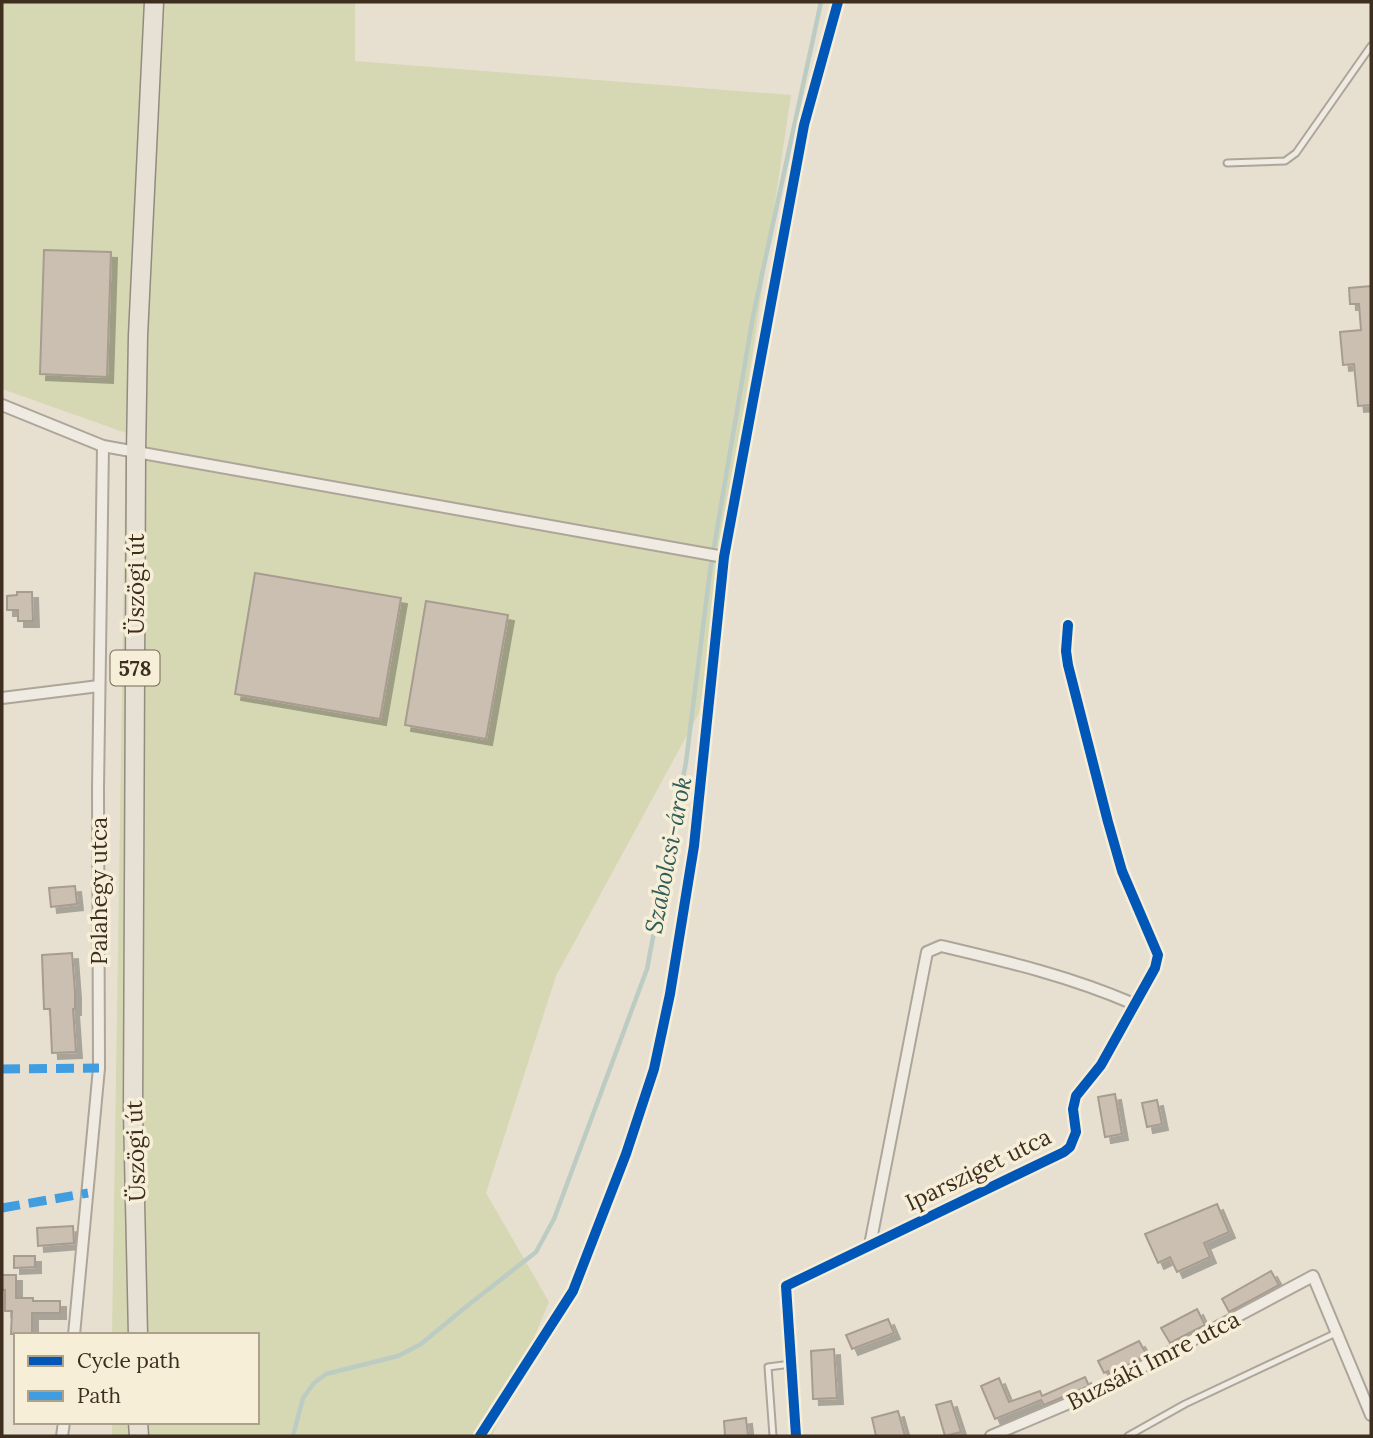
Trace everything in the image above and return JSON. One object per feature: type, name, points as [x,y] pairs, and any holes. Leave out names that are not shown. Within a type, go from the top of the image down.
[{"type":"main road","name":"Üszögi út","points":[[138,1333],[133,1112],[136,453],[138,336],[154,2]]},
{"type":"street","points":[[480,1436],[573,1290],[626,1154],[654,1069],[670,994],[694,846],[717,556],[804,124],[838,2]]},
{"type":"street","points":[[2,405],[103,446],[136,453],[717,556]]},
{"type":"street","name":"Palahegy utca","points":[[74,1333],[99,1068],[99,686],[103,446]]},
{"type":"street","name":"Iparsziget utca","points":[[791,1364],[786,1286],[1051,1160],[1070,1147],[1077,1125],[1073,1109],[1076,1096],[1101,1065],[1155,968],[1158,955],[1122,871],[1068,665],[1068,625]]},
{"type":"street","points":[[2,698],[99,686]]},
{"type":"street","name":"Iparsziget utca","points":[[870,1245],[926,952],[941,946],[1039,969],[1100,989],[1134,1004]]},
{"type":"street","name":"Buzsáki Imre utca","points":[[991,1436],[1093,1393],[1313,1276],[1336,1333]]},
{"type":"street","points":[[1336,1333],[1371,1415]]},
{"type":"street","points":[[791,1364],[796,1436]]},
{"type":"lane","points":[[1227,163],[1284,161],[1296,153],[1371,46]]},
{"type":"lane","points":[[1128,1436],[1185,1404],[1336,1333]]},
{"type":"lane","points":[[773,1436],[768,1367],[791,1364]]},
{"type":"green space","points":[[2,2],[355,2],[355,61],[791,95],[699,713],[556,976],[486,1193],[549,1302],[492,1436],[112,1436],[112,1424],[259,1424],[259,1333],[112,1333],[126,433],[2,389]]},
{"type":"building","points":[[44,250],[111,252],[107,377],[40,374]]},
{"type":"building","points":[[1371,286],[1371,405],[1358,406],[1354,364],[1343,365],[1340,332],[1361,330],[1359,304],[1350,304],[1349,288]]},
{"type":"building","points":[[255,573],[401,598],[380,719],[235,694]]},
{"type":"building","points":[[17,592],[32,592],[33,621],[18,621],[18,610],[7,610],[7,596],[17,595]]},
{"type":"building","points":[[426,601],[508,615],[486,739],[405,725]]},
{"type":"building","points":[[75,886],[77,904],[51,907],[49,888]]},
{"type":"building","points":[[72,953],[76,1052],[52,1053],[50,1009],[44,1009],[42,955]]},
{"type":"building","points":[[1115,1094],[1122,1134],[1105,1137],[1098,1097]]},
{"type":"building","points":[[1157,1100],[1162,1124],[1147,1127],[1142,1103]]},
{"type":"building","points":[[1217,1204],[1229,1232],[1204,1243],[1210,1257],[1177,1272],[1170,1257],[1158,1263],[1145,1234]]},
{"type":"building","points":[[73,1226],[74,1243],[38,1246],[37,1228]]},
{"type":"building","points":[[14,1256],[35,1256],[35,1267],[14,1268]]},
{"type":"building","points":[[1271,1271],[1279,1285],[1229,1312],[1222,1299]]},
{"type":"building","points":[[2,1275],[16,1275],[16,1298],[60,1301],[60,1313],[32,1313],[32,1333],[11,1334],[12,1311],[5,1311],[5,1290],[2,1290]]},
{"type":"building","points":[[1197,1309],[1205,1325],[1170,1343],[1161,1328]]},
{"type":"building","points":[[888,1319],[894,1333],[852,1349],[846,1335]]},
{"type":"building","points":[[1139,1341],[1147,1355],[1110,1375],[1108,1371],[1104,1373],[1098,1361]]},
{"type":"building","points":[[834,1349],[837,1398],[813,1399],[811,1351]]},
{"type":"building","points":[[1085,1377],[1089,1386],[1044,1405],[1041,1400],[995,1419],[981,1386],[999,1378],[1009,1402],[1040,1391],[1042,1396]]},
{"type":"building","points":[[951,1401],[961,1432],[945,1436],[936,1405]]},
{"type":"building","points":[[898,1411],[905,1436],[876,1436],[872,1418]]},
{"type":"building","points":[[746,1418],[748,1436],[725,1436],[724,1421]]},
{"type":"waterway","name":"Szabolcsi-árok","points":[[293,1436],[303,1398],[314,1383],[326,1374],[398,1356],[421,1344],[536,1252],[554,1219],[647,969],[686,762],[710,571],[753,316],[821,2]]},
{"type":"marked path","points":[[2,1069],[99,1068]]},
{"type":"marked path","points":[[2,1208],[88,1193]]},
{"type":"cycle path","points":[[480,1436],[573,1291],[626,1154],[654,1069],[670,994],[694,846],[724,557],[804,125],[838,2]]},
{"type":"cycle path","points":[[796,1436],[786,1286],[1070,1147],[1076,1132],[1073,1109],[1076,1096],[1101,1065],[1155,968],[1158,955],[1122,871],[1068,665],[1068,625]]}]
